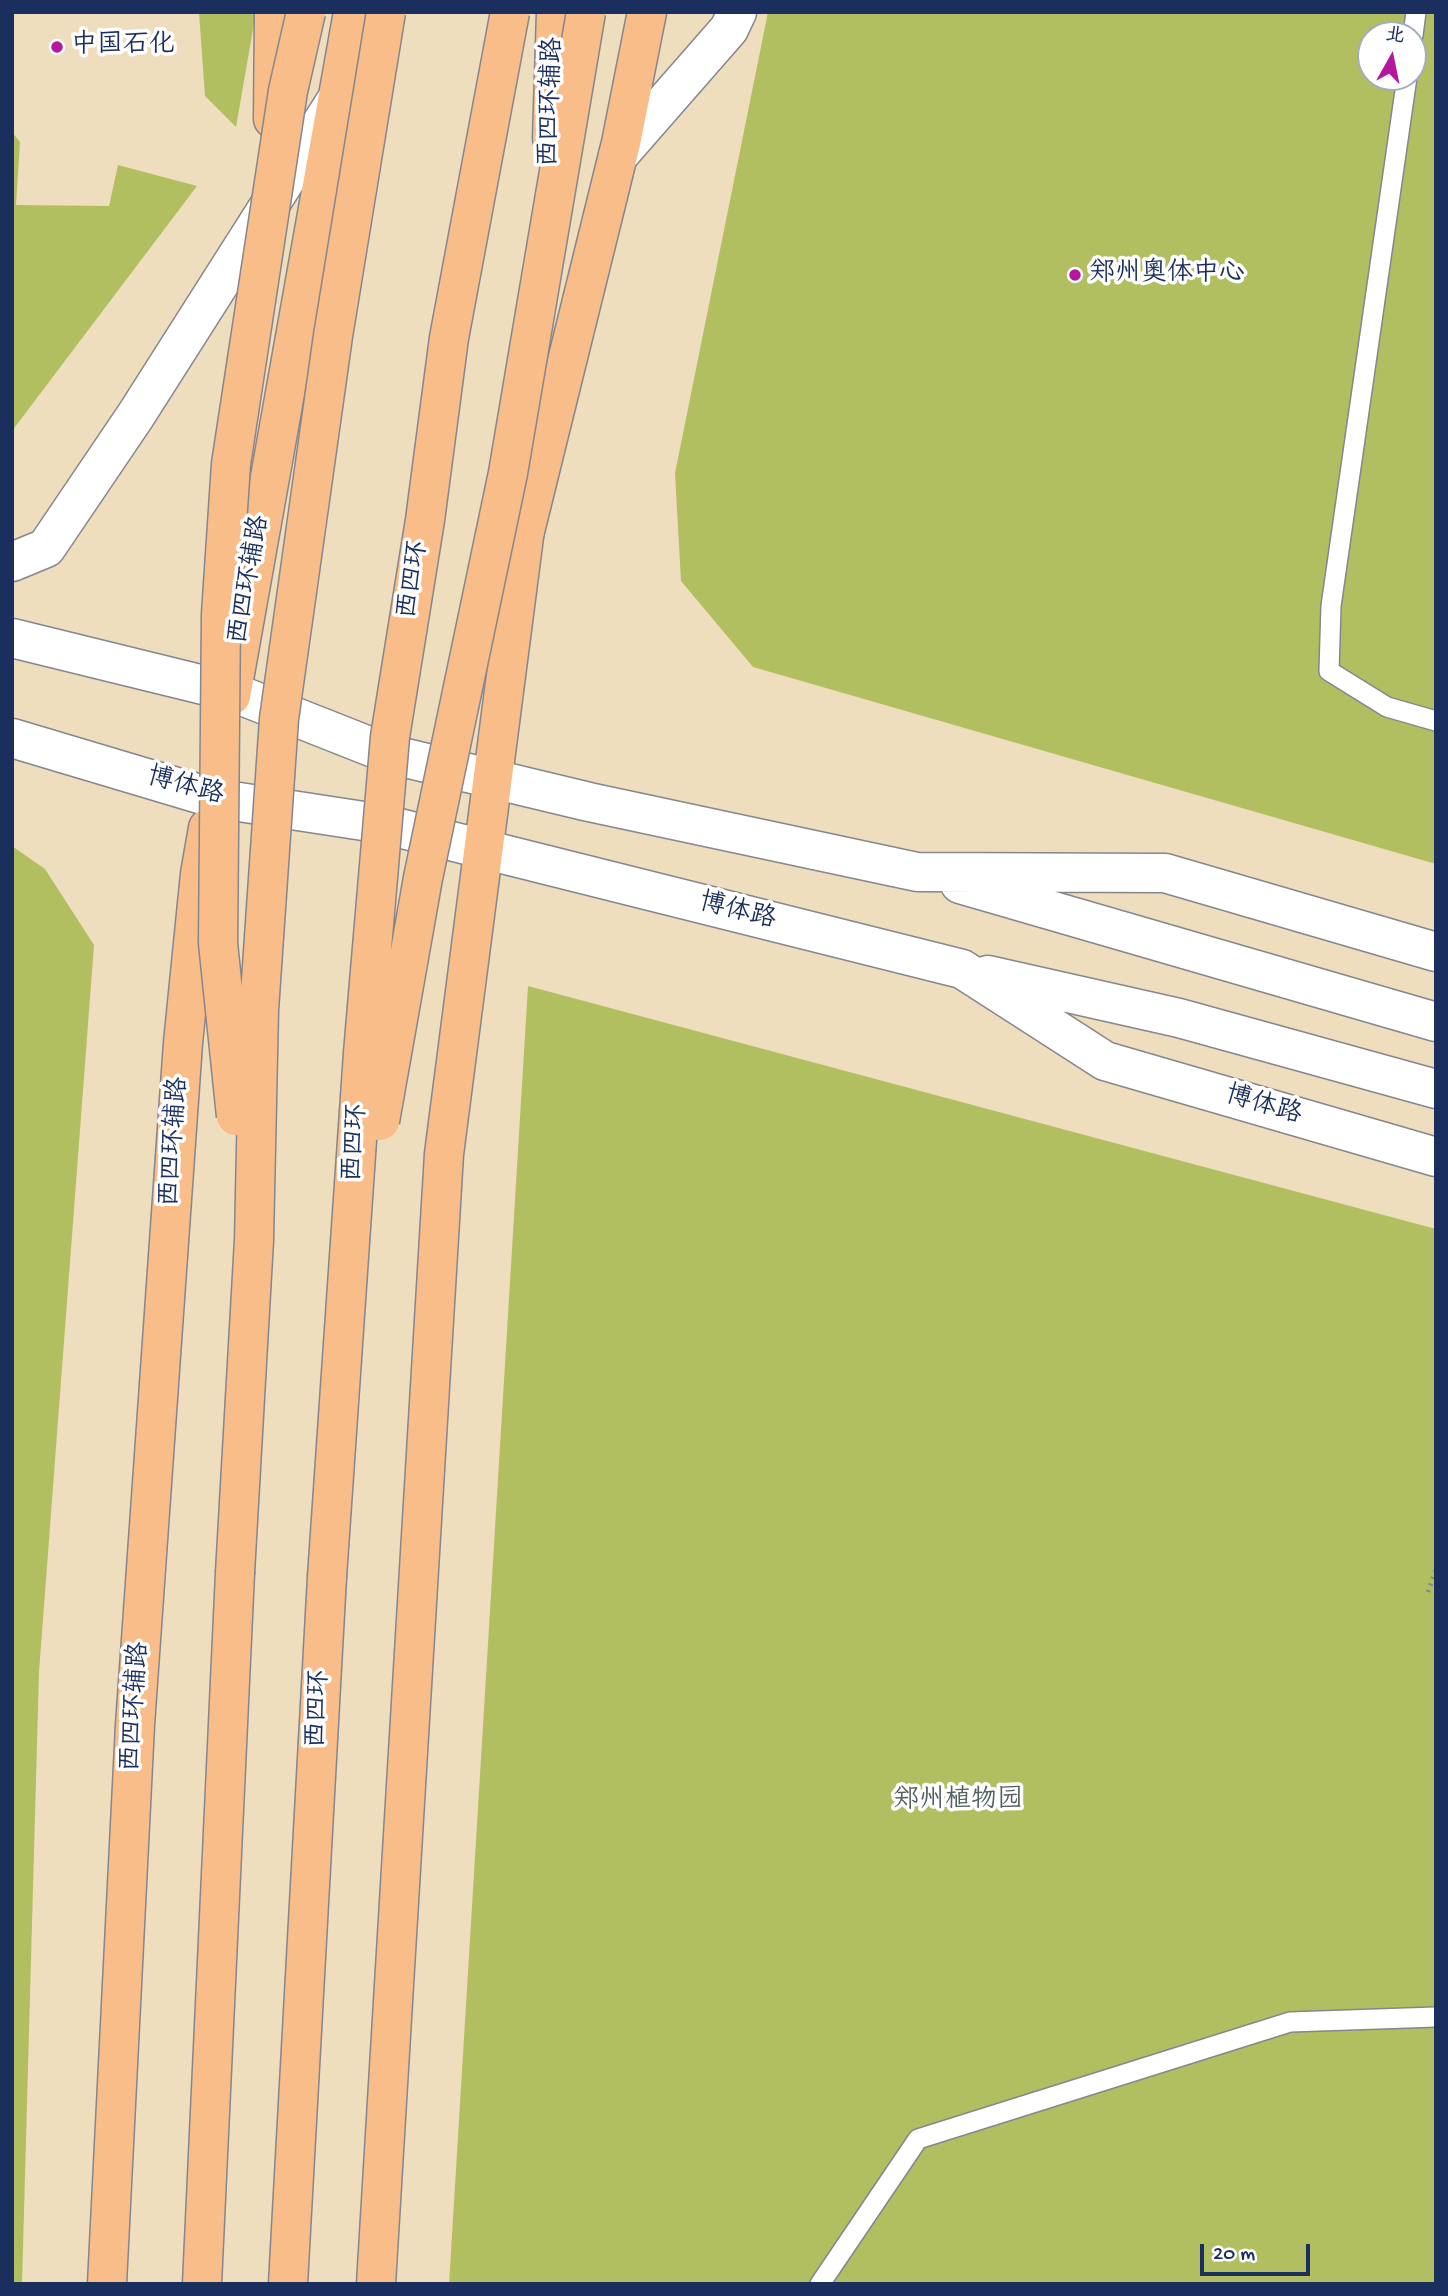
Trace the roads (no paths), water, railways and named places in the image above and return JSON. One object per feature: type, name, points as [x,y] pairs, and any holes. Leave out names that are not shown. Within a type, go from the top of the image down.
[{"type":"main road","points":[[272,196],[274,12]]},
{"type":"main road","points":[[253,1270],[218,943],[221,614],[231,464],[288,91],[306,12]]},
{"type":"main road","name":"西四环辅路","points":[[107,2284],[135,1725],[181,1071],[200,874],[353,12]]},
{"type":"main road","points":[[202,2284],[253,1270],[259,1010],[279,719],[333,336],[386,12]]},
{"type":"main road","name":"西四环","points":[[289,2284],[327,1577],[363,1054],[389,754],[425,520],[449,338],[510,12]]},
{"type":"main road","name":"西四环辅路","points":[[376,2284],[444,1154],[546,371],[556,12]]},
{"type":"main road","points":[[344,1327],[423,878],[508,473],[586,12]]},
{"type":"main road","points":[[525,531],[618,156],[647,12]]},
{"type":"street","points":[[618,156],[729,29],[737,12]]},
{"type":"street","points":[[12,562],[46,548],[136,415],[337,99]]},
{"type":"street","points":[[12,638],[232,692],[389,754],[917,872],[1436,1022]]},
{"type":"street","name":"博体路","points":[[12,738],[213,798],[383,824],[962,969],[1105,1062],[1436,1157]]},
{"type":"street","points":[[917,872],[1165,873],[1436,952]]},
{"type":"street","points":[[962,969],[1178,1018],[1436,1089]]},
{"type":"lane","points":[[1405,91],[1331,606],[1329,671],[1387,707],[1436,721]]},
{"type":"lane","points":[[820,2284],[918,2139],[1290,2022],[1436,2017]]},
{"type":"place","name":"中国石化","points":[[57,47]]},
{"type":"place","name":"郑州奥体中心","points":[[1075,275]]},
{"type":"park label","name":"郑州植物园","points":[[958,1802]]}]
